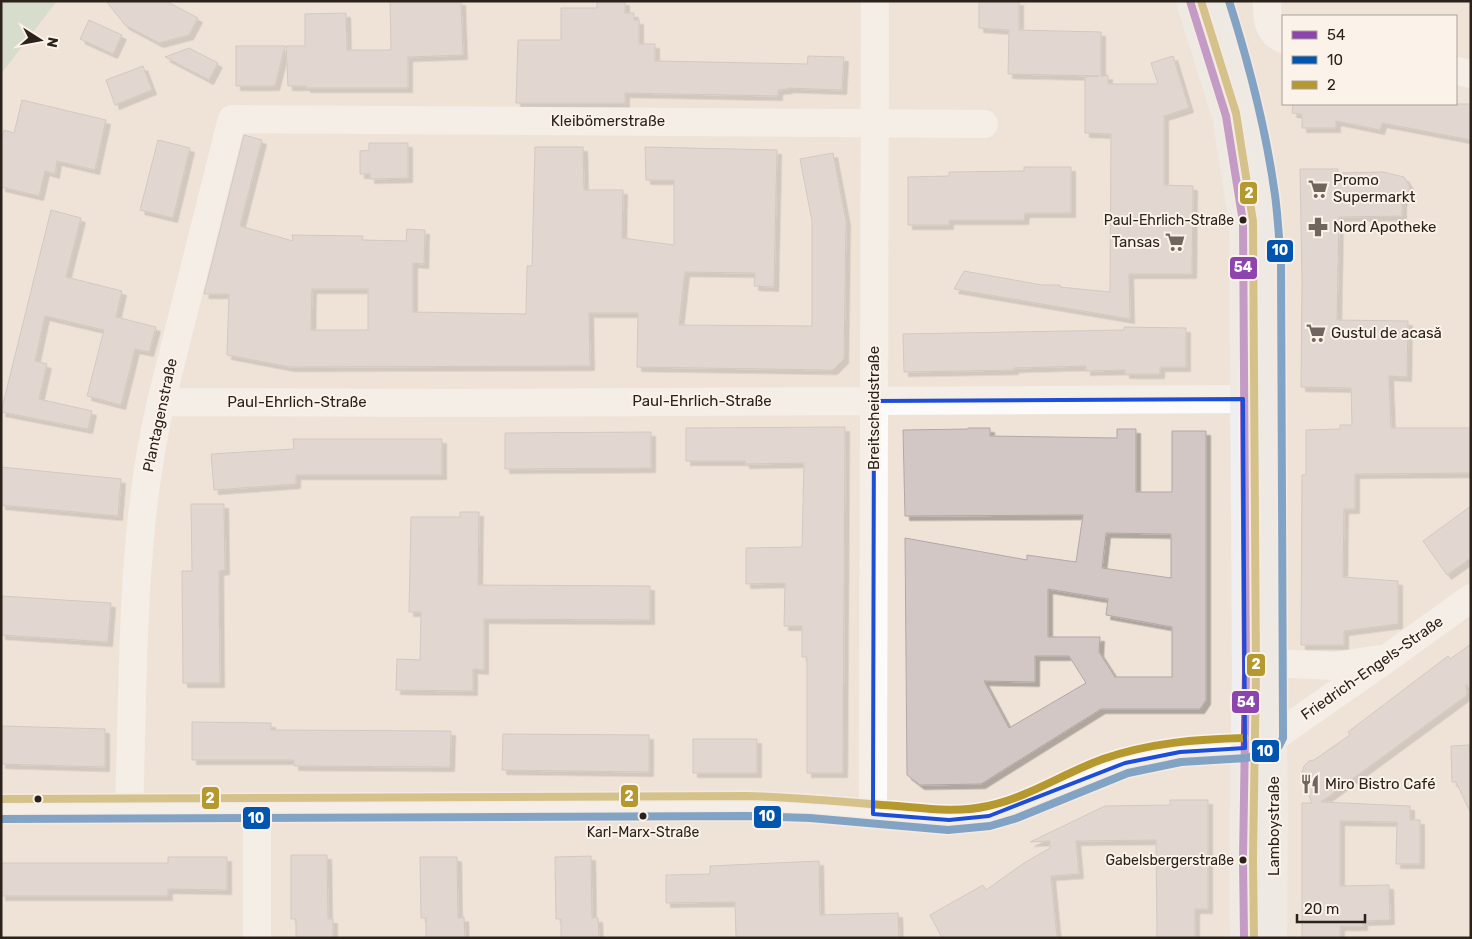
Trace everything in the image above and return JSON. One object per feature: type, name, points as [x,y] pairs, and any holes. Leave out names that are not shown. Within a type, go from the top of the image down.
[{"type":"main road","name":"Lamboystraße","points":[[1190,1],[1226,116],[1243,222],[1246,662],[1244,938]]},
{"type":"main road","name":"Lamboystraße","points":[[1218,1],[1245,92],[1265,195],[1271,264],[1273,938]]},
{"type":"street","name":"Breitscheidstraße","points":[[874,814],[875,1]]},
{"type":"street","points":[[1267,1],[1270,30],[1282,38]]},
{"type":"street","points":[[1457,72],[1471,74]]},
{"type":"street","name":"Kleibömerstraße","points":[[232,119],[984,124]]},
{"type":"street","name":"Plantagenstraße","points":[[129,808],[140,534],[149,460],[161,402],[232,119]]},
{"type":"street","name":"Paul-Ehrlich-Straße","points":[[161,402],[454,403],[1243,399]]},
{"type":"street","name":"Friedrich-Engels-Straße","points":[[1273,738],[1389,658],[1471,598]]},
{"type":"street","points":[[1272,663],[1334,666],[1389,658]]},
{"type":"street","points":[[1,809],[747,806],[811,808],[949,820],[989,816],[1012,809],[1125,762],[1180,752],[1245,748],[1273,738]]},
{"type":"street","points":[[257,809],[257,938]]},
{"type":"highlighted area","points":[[1243,399],[1245,748],[1180,752],[1125,763],[989,816],[949,820],[873,814],[874,401]]},
{"type":"green space","points":[[1,1],[57,1],[1,74]]},
{"type":"building","points":[[106,1],[166,1],[198,18],[189,35],[159,43],[125,25]]},
{"type":"building","points":[[390,1],[461,1],[463,55],[408,57],[408,88],[306,88],[306,86],[288,86],[286,46],[305,46],[305,14],[346,13],[347,50],[391,50]]},
{"type":"building","points":[[597,1],[625,1],[625,13],[634,13],[634,20],[639,20],[639,44],[655,44],[655,61],[807,64],[808,56],[844,57],[842,90],[788,88],[778,90],[778,96],[625,93],[625,103],[516,103],[518,40],[561,40],[561,8],[597,8]]},
{"type":"building","points":[[979,1],[1019,1],[1019,30],[1101,32],[1101,76],[1108,75],[1108,84],[1158,84],[1151,63],[1173,56],[1189,108],[1164,116],[1164,185],[1193,186],[1192,274],[1129,274],[1130,319],[954,289],[964,271],[1042,285],[1060,285],[1060,287],[1110,292],[1111,134],[1085,133],[1085,77],[1099,76],[1008,74],[1009,30],[979,28]]},
{"type":"building","points":[[89,20],[122,35],[113,54],[80,39]]},
{"type":"building","points":[[236,46],[285,46],[275,86],[236,86]]},
{"type":"building","points":[[189,48],[218,63],[209,80],[165,57]]},
{"type":"building","points":[[143,66],[152,90],[115,105],[106,80]]},
{"type":"building","points":[[22,100],[106,120],[95,170],[57,161],[55,174],[45,171],[39,196],[1,187],[1,143],[4,130],[14,133]]},
{"type":"building","points":[[1471,104],[1471,140],[1382,123],[1380,130],[1336,121],[1336,128],[1302,128],[1302,114],[1292,113],[1293,105]]},
{"type":"building","points":[[244,135],[262,140],[240,226],[293,241],[292,235],[363,236],[362,240],[406,241],[407,229],[425,230],[424,264],[413,263],[413,312],[526,314],[527,266],[532,266],[535,147],[583,147],[584,190],[623,190],[622,238],[674,245],[674,180],[646,180],[645,147],[777,150],[774,287],[754,286],[755,273],[685,272],[679,325],[812,326],[812,221],[800,159],[833,153],[846,221],[844,359],[833,370],[637,367],[638,313],[589,313],[590,366],[290,367],[227,355],[229,294],[204,294]],"holes":[[[312,289],[368,289],[368,330],[311,330]]]},
{"type":"building","points":[[158,140],[190,148],[173,218],[140,210]]},
{"type":"building","points":[[369,143],[408,143],[408,178],[370,179],[370,174],[360,174],[360,151],[369,150]]},
{"type":"building","points":[[1024,167],[1071,167],[1071,213],[1025,213],[1024,220],[949,220],[949,225],[908,225],[908,177],[949,176],[949,172],[1024,171]]},
{"type":"building","points":[[1300,169],[1338,169],[1338,173],[1383,172],[1404,177],[1409,185],[1409,190],[1402,202],[1402,216],[1339,217],[1337,320],[1408,321],[1407,377],[1389,376],[1391,428],[1471,428],[1471,473],[1355,474],[1355,509],[1344,509],[1343,577],[1398,581],[1398,624],[1344,631],[1344,645],[1301,645],[1302,475],[1306,475],[1306,430],[1340,429],[1340,425],[1352,425],[1351,388],[1301,387]]},
{"type":"building","points":[[51,210],[81,218],[66,277],[122,291],[116,317],[156,327],[149,352],[135,349],[121,405],[87,396],[104,330],[45,316],[35,361],[47,364],[39,399],[92,411],[88,429],[1,412]]},
{"type":"building","points":[[1124,327],[1186,328],[1186,367],[1160,367],[1160,374],[1125,374],[1125,370],[1086,371],[1086,366],[1014,368],[1014,370],[904,372],[903,334],[1124,330]]},
{"type":"building","points":[[845,427],[843,773],[807,773],[807,657],[802,657],[802,626],[784,626],[785,583],[746,584],[746,548],[802,547],[804,463],[745,464],[745,461],[686,461],[686,428]]},
{"type":"building","points":[[990,428],[990,436],[1117,438],[1117,429],[1136,429],[1136,492],[1172,492],[1172,431],[1206,431],[1206,700],[1200,709],[1101,709],[981,784],[920,785],[907,775],[905,538],[1027,560],[1027,555],[1076,562],[1083,515],[905,516],[903,430]],"holes":[[[1106,533],[1171,534],[1171,578],[1102,568]],[[1048,589],[1108,599],[1106,615],[1172,627],[1172,677],[1115,677],[1099,652],[1100,637],[1048,637]],[[1035,656],[1069,656],[1086,683],[1009,728],[984,681],[1035,682]]]},
{"type":"building","points":[[651,432],[651,468],[505,469],[505,433]]},
{"type":"building","points":[[293,439],[442,439],[442,475],[296,475],[296,484],[214,490],[211,454],[294,449]]},
{"type":"building","points":[[1,467],[121,479],[118,516],[1,505]]},
{"type":"building","points":[[191,504],[224,504],[225,570],[219,571],[220,683],[183,683],[182,571],[192,571]]},
{"type":"building","points":[[1471,506],[1471,558],[1447,575],[1423,541]]},
{"type":"building","points":[[460,512],[479,512],[478,585],[650,586],[650,620],[484,619],[484,670],[473,669],[473,691],[396,690],[397,659],[420,660],[421,612],[409,612],[411,517],[460,517]]},
{"type":"building","points":[[1,596],[111,603],[108,642],[1,635]]},
{"type":"building","points":[[1471,644],[1471,690],[1466,684],[1467,695],[1321,802],[1410,806],[1410,820],[1420,820],[1420,864],[1396,864],[1397,822],[1340,821],[1340,886],[1389,885],[1390,920],[1363,921],[1363,926],[1340,926],[1340,938],[1302,938],[1302,803],[1312,803],[1302,779],[1304,766],[1350,735],[1348,732],[1448,656],[1450,659]]},
{"type":"building","points":[[192,722],[271,723],[271,730],[451,731],[450,767],[294,766],[294,760],[192,760]]},
{"type":"building","points":[[1,726],[105,729],[105,767],[1,764]]},
{"type":"building","points":[[503,734],[649,735],[649,772],[502,770]]},
{"type":"building","points":[[693,739],[757,739],[757,773],[693,773]]},
{"type":"building","points":[[1469,745],[1471,814],[1456,782],[1452,782],[1451,746]]},
{"type":"building","points":[[1170,800],[1208,800],[1208,909],[1195,909],[1195,938],[1157,938],[1156,840],[1076,841],[1079,874],[1051,876],[1057,938],[942,938],[930,915],[983,885],[986,890],[1024,863],[1050,848],[1050,841],[1030,842],[1105,806],[1170,805]]},
{"type":"building","points":[[291,855],[327,855],[328,919],[333,919],[333,938],[296,938],[296,919],[291,919]]},
{"type":"building","points":[[591,856],[592,918],[598,918],[599,938],[561,938],[561,919],[556,919],[555,857]]},
{"type":"building","points":[[168,857],[227,857],[227,890],[168,889],[168,896],[1,896],[1,863],[168,863]]},
{"type":"building","points":[[420,857],[457,857],[458,918],[464,917],[465,938],[426,938],[426,918],[421,918]]},
{"type":"building","points":[[819,861],[820,915],[898,913],[899,938],[736,938],[735,902],[666,903],[666,875],[710,874],[710,866]]},
{"type":"transit line","name":"54","points":[[1190,1],[1226,116],[1243,222],[1246,672],[1243,859],[1244,938]]},
{"type":"transit line","name":"2","points":[[1201,1],[1236,113],[1253,221],[1256,672],[1253,859],[1254,938]]},
{"type":"transit line","name":"10","points":[[1,819],[747,816],[810,818],[948,830],[990,826],[1017,818],[1128,773],[1181,762],[1247,758],[1279,746],[1283,738],[1281,263],[1276,203],[1267,146],[1250,73],[1229,1]]},
{"type":"transit line","name":"2","points":[[1,799],[747,796],[962,810],[988,806],[1018,797],[1103,759],[1138,749],[1209,739],[1245,738]]},
{"type":"place","name":"Promo Supermarkt","points":[[1318,189]]},
{"type":"place","name":"Paul-Ehrlich-Straße","points":[[1243,220]]},
{"type":"place","name":"Nord Apotheke","points":[[1318,227]]},
{"type":"place","name":"Tansas","points":[[1175,242]]},
{"type":"place","name":"Gustul de acasă","points":[[1316,333]]},
{"type":"place","name":"Miro Bistro Café","points":[[1310,784]]},
{"type":"place","name":"Karl-Marx-Straße","points":[[643,816]]},
{"type":"place","name":"Gabelsbergerstraße","points":[[1243,860]]}]
